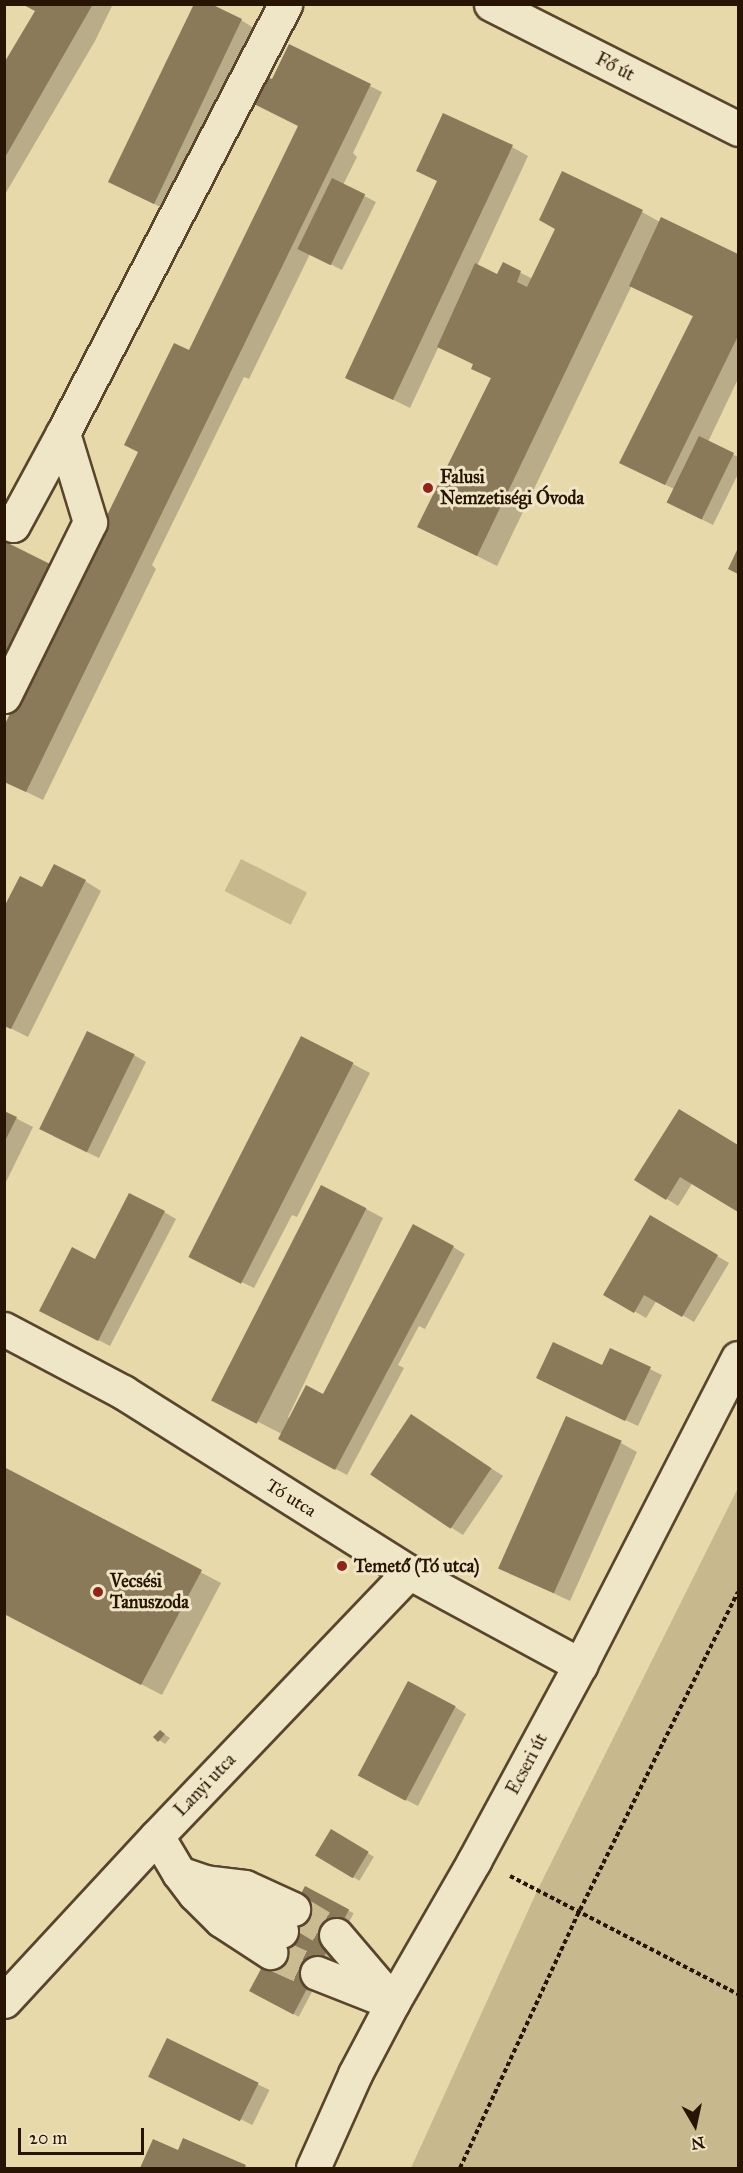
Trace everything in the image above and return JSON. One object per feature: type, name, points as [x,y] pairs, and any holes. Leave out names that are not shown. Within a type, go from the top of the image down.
[{"type":"street","points":[[4,520],[13,525],[285,4]]},
{"type":"street","name":"Fő út","points":[[491,4],[738,129]]},
{"type":"street","points":[[4,696],[90,522],[63,433]]},
{"type":"street","name":"Tó utca","points":[[4,1329],[123,1392],[409,1572],[580,1665]]},
{"type":"street","name":"Ecseri út","points":[[313,2169],[355,2074],[580,1665],[738,1358]]},
{"type":"street","name":"Lanyi utca","points":[[4,2001],[157,1836],[409,1572]]},
{"type":"street","points":[[157,1836],[192,1877],[195,1894],[221,1920],[281,1931],[245,1887],[192,1877]]},
{"type":"street","points":[[393,2002],[326,1954],[393,2002]]},
{"type":"path","points":[[460,2169],[580,1910],[738,1593]]},
{"type":"path","points":[[474,1861],[580,1910],[738,1994]]},
{"type":"shaded area","points":[[241,859],[307,893],[291,925],[225,891]]},
{"type":"shaded area","points":[[738,1488],[738,2168],[411,2168],[538,1889]]},
{"type":"building","points":[[22,4],[93,4],[4,159],[4,63],[35,11]]},
{"type":"building","points":[[194,4],[211,4],[242,19],[154,204],[108,182]]},
{"type":"building","points":[[289,44],[371,84],[26,792],[4,782],[4,726],[138,452],[124,445],[174,343],[189,350],[298,126],[246,100],[260,74],[272,79]]},
{"type":"building","points":[[443,113],[513,145],[393,400],[345,378],[437,181],[416,171]]},
{"type":"building","points":[[562,171],[643,210],[477,556],[417,527],[491,378],[471,369],[473,364],[437,347],[475,263],[497,274],[503,262],[521,271],[517,282],[527,287],[555,229],[539,220]]},
{"type":"building","points":[[332,178],[365,194],[331,265],[297,249]]},
{"type":"building","points":[[661,217],[738,254],[738,336],[665,485],[619,463],[693,316],[629,286]]},
{"type":"building","points":[[699,436],[734,453],[702,520],[667,503]]},
{"type":"building","points":[[4,541],[50,564],[4,655]]},
{"type":"building","points":[[738,548],[738,574],[728,569]]},
{"type":"building","points":[[54,864],[86,880],[11,1029],[4,1026],[4,907],[20,876],[42,887]]},
{"type":"building","points":[[87,1031],[135,1054],[87,1152],[39,1129]]},
{"type":"building","points":[[301,1036],[354,1063],[241,1284],[188,1257]]},
{"type":"building","points":[[679,1109],[738,1145],[738,1212],[680,1177],[666,1200],[634,1180]]},
{"type":"building","points":[[4,1111],[17,1117],[4,1143]]},
{"type":"building","points":[[321,1185],[366,1208],[257,1424],[211,1401]]},
{"type":"building","points":[[129,1193],[165,1211],[98,1341],[39,1311],[72,1247],[95,1259]]},
{"type":"building","points":[[650,1215],[718,1255],[682,1317],[644,1295],[634,1313],[603,1295]]},
{"type":"building","points":[[413,1224],[454,1246],[335,1470],[278,1439],[306,1385],[323,1394]]},
{"type":"building","points":[[553,1342],[602,1365],[610,1348],[651,1367],[625,1421],[536,1378]]},
{"type":"building","points":[[411,1414],[491,1468],[451,1529],[370,1475]]},
{"type":"building","points":[[566,1416],[622,1441],[554,1593],[498,1569]]},
{"type":"building","name":"Vecsési Tanuszoda","points":[[4,1467],[202,1570],[141,1685],[4,1614]]},
{"type":"building","points":[[408,1681],[456,1706],[405,1801],[358,1775]]},
{"type":"building","points":[[160,1730],[165,1734],[158,1742],[153,1737]]},
{"type":"building","points":[[331,1829],[369,1852],[353,1878],[315,1856]]},
{"type":"building","points":[[305,1886],[349,1909],[293,2015],[249,1991]]},
{"type":"building","points":[[167,2038],[259,2083],[240,2121],[148,2077]]},
{"type":"building","points":[[183,2138],[246,2165],[244,2168],[140,2168],[153,2139],[178,2150]]},
{"type":"tunnel","points":[[293,1909],[336,1935]]},
{"type":"tunnel","points":[[270,1952],[317,1973]]},
{"type":"place","name":"Falusi Nemzetiségi Óvoda","points":[[428,488]]},
{"type":"place","name":"Temető (Tó utca)","points":[[342,1566]]},
{"type":"place","name":"Vecsési Tanuszoda","points":[[98,1592]]}]
